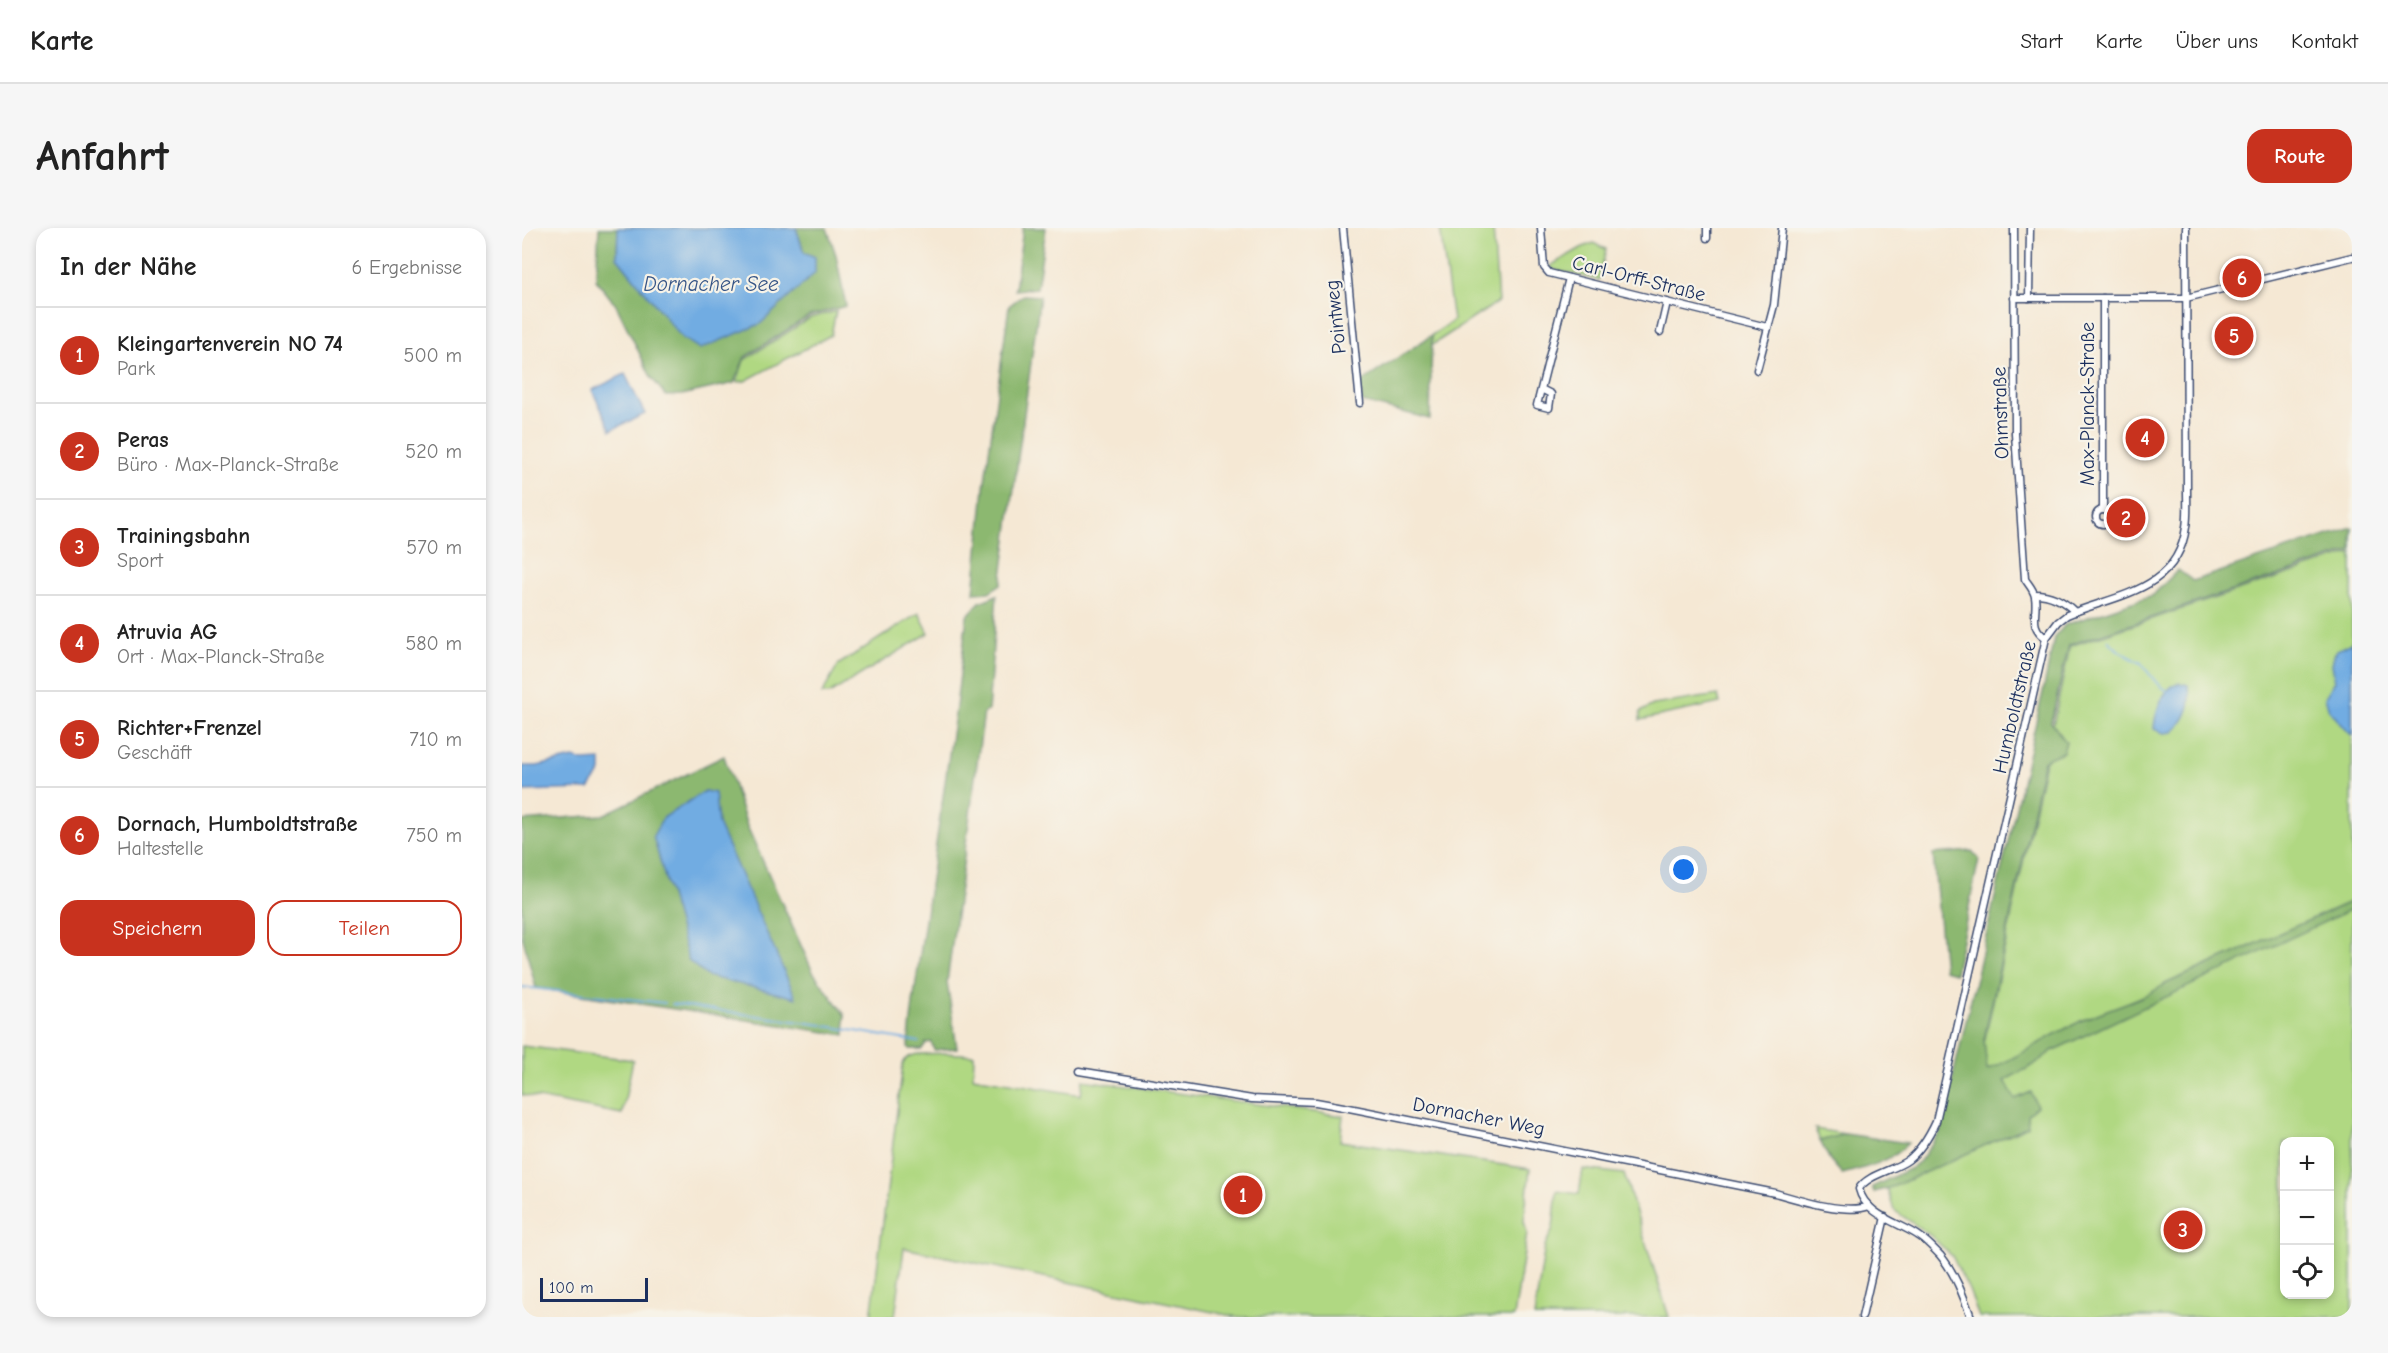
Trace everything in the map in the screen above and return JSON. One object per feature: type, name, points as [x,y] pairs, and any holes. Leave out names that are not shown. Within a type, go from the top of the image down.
[{"type":"street","name":"Pointweg","points":[[1343,228],[1360,403]]},
{"type":"street","name":"Carl-Orff-Straße","points":[[1541,228],[1544,267],[1550,273],[1767,327]]},
{"type":"street","points":[[1707,228],[1707,238]]},
{"type":"street","points":[[1757,370],[1774,305],[1782,228]]},
{"type":"street","name":"Ohmstraße","points":[[2014,228],[2015,435],[2025,579],[2035,594],[2035,627],[2037,632],[2046,638]]},
{"type":"street","points":[[2029,298],[2030,228]]},
{"type":"street","name":"Humboldtstraße","points":[[1869,1206],[1861,1196],[1859,1189],[1867,1180],[1906,1161],[1918,1151],[1936,1121],[2046,638],[2058,622],[2075,612],[2134,591],[2158,579],[2174,562],[2184,538],[2187,490],[2186,228]]},
{"type":"street","points":[[2014,297],[2186,298],[2352,257]]},
{"type":"street","points":[[1541,389],[1569,278]]},
{"type":"street","name":"Max-Planck-Straße","points":[[2103,298],[2103,510]]},
{"type":"street","points":[[1660,332],[1667,302]]},
{"type":"street","points":[[2035,594],[2048,595],[2066,603],[2075,612]]},
{"type":"street","name":"Dornacher Weg","points":[[1079,1071],[1252,1099],[1316,1102],[1775,1193],[1818,1205],[1862,1209],[1869,1206]]},
{"type":"street","points":[[1869,1206],[1921,1237],[1941,1256],[1962,1292],[1971,1317]]},
{"type":"street","points":[[1862,1317],[1885,1217]]},
{"type":"green space","points":[[599,228],[618,228],[617,257],[644,289],[804,252],[796,228],[827,228],[836,255],[846,306],[809,316],[745,357],[734,383],[682,395],[666,396],[651,377],[616,305],[596,280]]},
{"type":"green space","points":[[1023,228],[1046,228],[1037,288],[1015,290]]},
{"type":"green space","points":[[1440,228],[1493,228],[1498,302],[1432,345],[1432,335],[1453,321]]},
{"type":"green space","points":[[1593,243],[1606,249],[1599,280],[1552,269],[1550,266],[1581,248]]},
{"type":"green space","points":[[1023,295],[1040,296],[1001,584],[989,592],[974,593],[984,488],[1009,306]]},
{"type":"green space","points":[[836,311],[831,335],[745,381],[737,382],[744,360],[810,318]]},
{"type":"green space","points":[[1432,335],[1430,419],[1362,402],[1360,383]]},
{"type":"green space","points":[[2352,527],[2352,551],[2069,645],[2051,722],[2066,742],[2063,752],[2044,760],[1984,1040],[1987,1070],[2088,1018],[2144,996],[2165,984],[2352,901],[2352,909],[2052,1051],[2032,1066],[2005,1080],[2015,1099],[2031,1092],[2037,1106],[2027,1115],[2028,1126],[1895,1186],[1874,1192],[1872,1187],[1911,1168],[1920,1161],[1940,1132],[2054,638],[2065,625],[2153,595],[2178,570],[2193,581]]},
{"type":"green space","points":[[2352,553],[2352,1317],[1979,1317],[1952,1256],[1931,1236],[1894,1210],[1886,1185],[1934,1157],[1970,1108],[2070,646]]},
{"type":"green space","points":[[997,595],[988,711],[984,712],[947,982],[957,1048],[934,1050],[931,1042],[926,1043],[922,1049],[910,1049],[908,1047],[913,1003],[967,616],[980,602]]},
{"type":"green space","points":[[919,613],[929,633],[829,694],[822,694],[839,664]]},
{"type":"green space","points":[[1718,695],[1720,703],[1640,720],[1640,712],[1653,705]]},
{"type":"green space","points":[[724,756],[747,826],[813,972],[845,1015],[845,1035],[536,988],[522,935],[522,821],[603,815]],"holes":[[[714,793],[718,824],[653,836]]]},
{"type":"green space","points":[[1972,851],[1979,859],[1955,973],[1944,970],[1933,854]]},
{"type":"green space","points":[[522,1046],[633,1060],[622,1114],[522,1095]]},
{"type":"green space","points":[[944,1053],[974,1055],[973,1077],[1081,1095],[1083,1080],[1343,1116],[1340,1141],[1530,1169],[1524,1221],[1527,1233],[1514,1317],[1237,1317],[904,1248],[895,1317],[871,1317],[903,1064],[914,1055]]},
{"type":"green space","points":[[1815,1129],[1845,1134],[1820,1141]]},
{"type":"green space","points":[[1845,1134],[1908,1143],[1886,1160],[1842,1174],[1830,1160],[1820,1141]]},
{"type":"green space","points":[[1583,1169],[1624,1174],[1669,1317],[1534,1317],[1545,1246],[1553,1228],[1557,1191],[1579,1194]]},
{"type":"water","name":"Dornacher See","points":[[618,228],[796,228],[804,252],[815,257],[815,273],[760,324],[700,349],[682,338],[617,257]]},
{"type":"water","points":[[625,374],[645,414],[611,430],[592,390]]},
{"type":"water","points":[[2352,643],[2352,736],[2329,710],[2325,697],[2335,681],[2332,664],[2334,655],[2337,650]]},
{"type":"water","points":[[2179,683],[2188,685],[2190,691],[2188,710],[2182,722],[2173,732],[2164,733],[2154,729],[2158,709],[2164,696],[2168,690]]},
{"type":"water","points":[[573,758],[583,761],[601,760],[601,772],[589,789],[522,791],[522,766],[537,766]]},
{"type":"water","points":[[705,791],[715,793],[718,824],[796,998],[707,976],[689,961],[653,836],[663,818]]},
{"type":"waterway","points":[[2108,640],[2119,651],[2141,663],[2155,681],[2167,691]]},
{"type":"waterway","points":[[522,987],[665,1003]]},
{"type":"waterway","points":[[672,1004],[823,1025]]},
{"type":"waterway","points":[[826,1026],[919,1042]]},
{"type":"place","name":"Dornach, Humboldtstraße","points":[[2242,278]]},
{"type":"place","name":"Richter+Frenzel","points":[[2234,336]]},
{"type":"place","name":"Atruvia AG","points":[[2145,438]]},
{"type":"place","name":"Peras","points":[[2126,518]]},
{"type":"place","name":"Kleingartenverein NO 74","points":[[1243,1195]]},
{"type":"place","name":"Trainingsbahn","points":[[2183,1230]]}]
